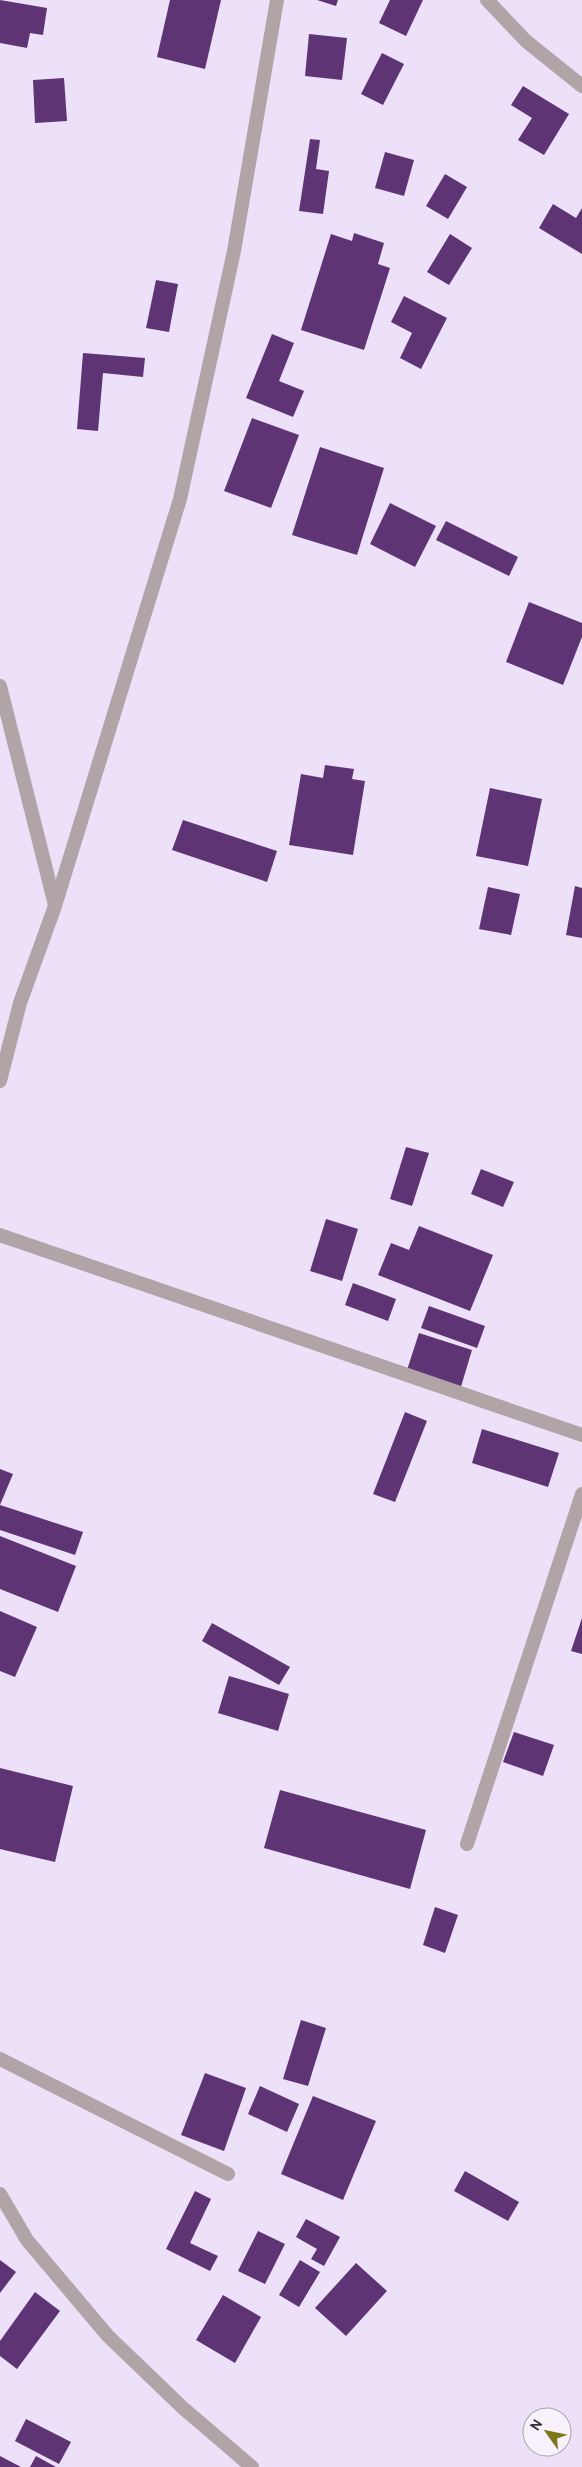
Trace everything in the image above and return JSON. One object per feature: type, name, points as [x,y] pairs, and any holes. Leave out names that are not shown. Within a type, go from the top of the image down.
[{"type":"street","points":[[0,1081],[20,1003],[55,906],[180,499],[234,251],[277,0]]},
{"type":"street","points":[[486,0],[526,41],[582,86]]},
{"type":"street","points":[[0,686],[55,906]]},
{"type":"street","points":[[0,1235],[582,1435]]},
{"type":"street","points":[[467,1844],[582,1494]]},
{"type":"street","points":[[0,2059],[228,2174]]},
{"type":"street","points":[[0,2194],[27,2240],[108,2336],[183,2408],[252,2467]]},
{"type":"building","points":[[0,0],[47,8],[43,35],[30,33],[27,48],[0,43]]},
{"type":"building","points":[[170,0],[221,0],[205,69],[157,57]]},
{"type":"building","points":[[317,0],[338,0],[336,6]]},
{"type":"building","points":[[390,0],[423,0],[406,36],[379,23]]},
{"type":"building","points":[[309,34],[347,38],[342,80],[305,76]]},
{"type":"building","points":[[382,53],[404,64],[383,105],[361,94]]},
{"type":"building","points":[[64,78],[67,121],[35,123],[33,80]]},
{"type":"building","points":[[523,86],[569,114],[544,155],[518,140],[532,118],[511,105]]},
{"type":"building","points":[[310,139],[320,140],[316,169],[329,171],[323,214],[299,211]]},
{"type":"building","points":[[385,152],[414,160],[404,196],[375,188]]},
{"type":"building","points":[[445,174],[467,187],[448,219],[426,206]]},
{"type":"building","points":[[553,204],[576,218],[582,208],[582,254],[539,228]]},
{"type":"building","points":[[354,233],[384,243],[378,264],[390,268],[364,350],[301,330],[331,234],[352,241]]},
{"type":"building","points":[[450,234],[472,248],[449,285],[427,272]]},
{"type":"building","points":[[156,280],[178,284],[169,332],[146,328]]},
{"type":"building","points":[[404,296],[447,318],[421,369],[400,358],[412,333],[391,322]]},
{"type":"building","points":[[272,334],[294,343],[279,381],[304,391],[293,417],[246,398]]},
{"type":"building","points":[[83,353],[145,358],[143,377],[103,373],[98,431],[77,429]]},
{"type":"building","points":[[252,418],[299,435],[271,508],[224,491]]},
{"type":"building","points":[[320,447],[384,468],[357,555],[292,535]]},
{"type":"building","points":[[390,503],[436,526],[415,567],[370,544]]},
{"type":"building","points":[[446,521],[518,557],[509,576],[436,540]]},
{"type":"building","points":[[529,602],[582,623],[582,637],[563,685],[506,662]]},
{"type":"building","points":[[325,765],[354,769],[352,779],[365,781],[353,855],[289,845],[301,774],[323,778]]},
{"type":"building","points":[[490,788],[542,799],[528,866],[476,856]]},
{"type":"building","points":[[183,820],[277,851],[267,882],[172,850]]},
{"type":"building","points":[[575,886],[582,888],[582,938],[566,935]]},
{"type":"building","points":[[488,887],[520,894],[511,935],[479,929]]},
{"type":"building","points":[[406,1147],[429,1153],[412,1206],[390,1199]]},
{"type":"building","points":[[481,1169],[514,1182],[503,1207],[471,1194]]},
{"type":"building","points":[[326,1219],[358,1229],[342,1281],[310,1271]]},
{"type":"building","points":[[419,1226],[493,1255],[470,1311],[378,1275],[391,1243],[409,1250]]},
{"type":"building","points":[[353,1283],[396,1299],[388,1321],[345,1305]]},
{"type":"building","points":[[429,1306],[485,1326],[477,1348],[421,1328]]},
{"type":"building","points":[[419,1333],[472,1350],[460,1390],[406,1373]]},
{"type":"building","points":[[405,1412],[427,1421],[395,1502],[373,1494]]},
{"type":"building","points":[[482,1429],[559,1453],[548,1487],[472,1463]]},
{"type":"building","points":[[0,1469],[13,1474],[0,1505]]},
{"type":"building","points":[[0,1505],[83,1532],[75,1555],[0,1530]]},
{"type":"building","points":[[0,1536],[76,1566],[58,1612],[0,1589]]},
{"type":"building","points":[[0,1611],[37,1627],[15,1677],[0,1671]]},
{"type":"building","points":[[582,1618],[582,1654],[571,1651]]},
{"type":"building","points":[[212,1623],[290,1667],[279,1685],[202,1641]]},
{"type":"building","points":[[229,1676],[289,1694],[278,1731],[218,1713]]},
{"type":"building","points":[[514,1732],[554,1745],[543,1776],[503,1762]]},
{"type":"building","points":[[0,1768],[73,1786],[55,1862],[0,1849]]},
{"type":"building","points":[[280,1790],[426,1830],[410,1889],[264,1848]]},
{"type":"building","points":[[435,1907],[458,1915],[445,1953],[423,1945]]},
{"type":"building","points":[[301,2020],[326,2028],[308,2086],[283,2079]]},
{"type":"building","points":[[205,2073],[246,2088],[224,2151],[181,2135]]},
{"type":"building","points":[[260,2086],[299,2104],[287,2132],[248,2114]]},
{"type":"building","points":[[313,2096],[376,2121],[343,2200],[281,2174]]},
{"type":"building","points":[[465,2171],[519,2202],[508,2221],[454,2191]]},
{"type":"building","points":[[195,2191],[211,2199],[190,2243],[218,2256],[210,2271],[166,2249]]},
{"type":"building","points":[[306,2219],[340,2237],[324,2266],[311,2259],[317,2249],[296,2237]]},
{"type":"building","points":[[258,2231],[285,2244],[265,2284],[238,2271]]},
{"type":"building","points":[[0,2260],[16,2272],[0,2293]]},
{"type":"building","points":[[300,2260],[320,2272],[299,2307],[279,2295]]},
{"type":"building","points":[[356,2263],[387,2291],[346,2336],[315,2308]]},
{"type":"building","points":[[35,2292],[60,2311],[17,2369],[0,2356],[0,2341]]},
{"type":"building","points":[[223,2295],[261,2317],[235,2363],[196,2340]]},
{"type":"building","points":[[26,2419],[71,2442],[59,2464],[15,2441]]},
{"type":"building","points":[[0,2456],[21,2467],[0,2467]]},
{"type":"building","points":[[36,2456],[56,2467],[30,2467]]}]
